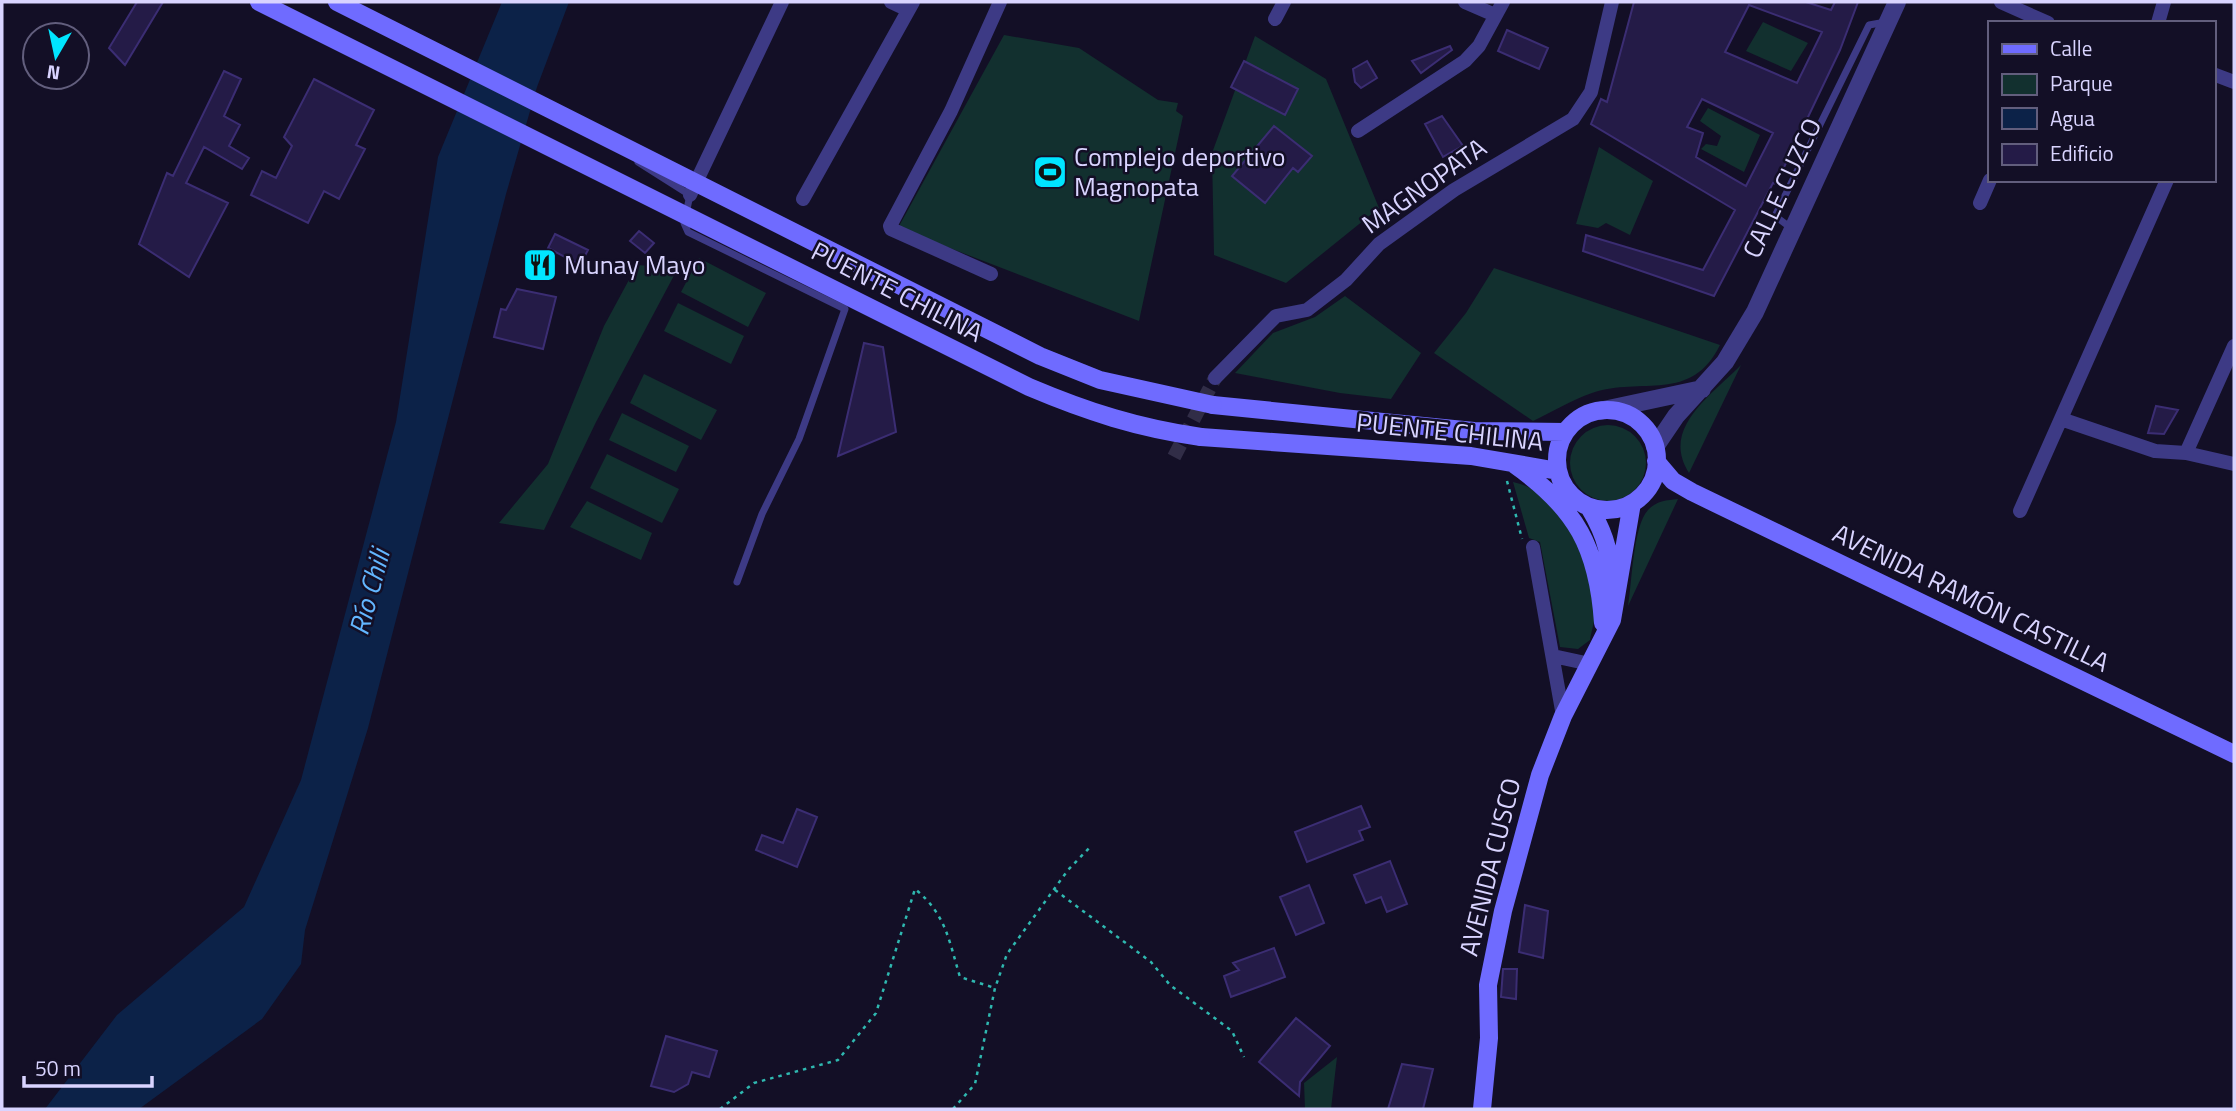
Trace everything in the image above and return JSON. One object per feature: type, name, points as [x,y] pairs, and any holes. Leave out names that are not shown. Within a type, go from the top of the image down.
[{"type":"main road","name":"PUENTE CHILINA","points":[[259,2],[1029,387],[1091,414],[1147,429],[1201,437],[1508,469],[1558,471]]},
{"type":"main road","name":"PUENTE CHILINA","points":[[337,2],[1040,356],[1100,380],[1213,405],[1475,431],[1566,432]]},
{"type":"main road","points":[[1637,499],[1653,479],[1656,454],[1650,435],[1631,417],[1599,411],[1580,418],[1566,432],[1558,447],[1558,471],[1566,489],[1590,507],[1611,509],[1637,499],[1685,488]]},
{"type":"main road","name":"AVENIDA RAMÓN CASTILLA","points":[[1656,454],[1664,472],[1685,488],[2234,754]]},
{"type":"main road","points":[[1508,469],[1561,503],[1580,528],[1593,557],[1601,587],[1603,623]]},
{"type":"main road","name":"AVENIDA CUSCO","points":[[1482,1109],[1491,963],[1540,775],[1563,716],[1612,620],[1637,499]]},
{"type":"main road","name":"AVENIDA CUSCO","points":[[1590,507],[1607,542],[1611,561],[1603,623],[1593,657]]},
{"type":"street","points":[[690,195],[782,2]]},
{"type":"street","points":[[803,199],[910,6],[891,2]]},
{"type":"street","points":[[990,274],[891,229],[890,226],[951,111],[1000,2]]},
{"type":"street","points":[[1275,19],[1284,2]]},
{"type":"street","points":[[1465,2],[1495,15]]},
{"type":"street","points":[[1358,131],[1465,61],[1479,46],[1503,2]]},
{"type":"street","name":"MAGNOPATA","points":[[1215,378],[1276,316],[1307,310],[1346,280],[1379,244],[1454,190],[1573,119],[1591,92],[1612,2]]},
{"type":"street","name":"CALLE CUZCO","points":[[1656,454],[1676,416],[1725,362],[1749,322],[1897,2]]},
{"type":"street","points":[[2001,2],[2044,21]]},
{"type":"street","points":[[2159,21],[2164,2]]},
{"type":"street","points":[[2215,75],[2234,82]]},
{"type":"street","points":[[1980,203],[1989,182]]},
{"type":"street","points":[[2020,511],[2166,182]]},
{"type":"street","points":[[2186,453],[2234,346]]},
{"type":"street","points":[[1599,411],[1702,389]]},
{"type":"street","points":[[2061,419],[2155,452],[2186,453],[2234,464]]},
{"type":"street","points":[[1533,547],[1563,716]]},
{"type":"street","points":[[1553,656],[1593,657]]},
{"type":"lane","points":[[579,130],[690,195],[684,223],[688,232],[845,309],[799,439],[762,514],[737,582]]},
{"type":"path","points":[[1508,469],[1520,538],[1533,547]]},
{"type":"path","points":[[953,1109],[975,1084],[995,988],[1007,954],[1068,870],[1092,845]]},
{"type":"path","points":[[720,1109],[754,1083],[838,1060],[876,1013],[915,889],[933,904],[945,928],[960,977],[995,988]]},
{"type":"path","points":[[1055,890],[1151,962],[1170,985],[1232,1031],[1244,1056]]},
{"type":"green space","points":[[1763,22],[1808,43],[1791,71],[1746,51]]},
{"type":"green space","name":"Complejo deportivo Magnopata","points":[[1004,35],[1079,48],[1158,100],[1178,103],[1176,111],[1183,116],[1139,321],[898,228]]},
{"type":"green space","points":[[1255,36],[1326,79],[1379,208],[1286,283],[1214,255],[1212,153]]},
{"type":"green space","points":[[1708,108],[1760,135],[1744,172],[1701,149],[1706,144],[1717,146],[1721,136],[1700,121]]},
{"type":"green space","points":[[1599,147],[1653,181],[1630,235],[1606,223],[1598,228],[1576,224]]},
{"type":"green space","points":[[699,258],[766,293],[748,327],[681,292]]},
{"type":"green space","points":[[637,265],[678,268],[596,422],[544,530],[499,523],[548,464],[604,326]]},
{"type":"green space","points":[[1494,268],[1720,345],[1708,363],[1695,375],[1680,382],[1611,388],[1592,393],[1533,421],[1434,353],[1466,313]]},
{"type":"green space","points":[[1345,296],[1421,353],[1391,399],[1340,393],[1235,373],[1273,333],[1315,317]]},
{"type":"green space","points":[[678,303],[744,336],[731,364],[664,331]]},
{"type":"green space","points":[[1741,365],[1689,473],[1682,457],[1681,441],[1685,427],[1704,400]]},
{"type":"green space","points":[[644,374],[717,410],[701,440],[630,403]]},
{"type":"green space","points":[[622,413],[689,446],[676,472],[609,440]]},
{"type":"green space","points":[[1608,425],[1622,428],[1635,436],[1643,449],[1646,463],[1643,477],[1635,490],[1622,498],[1608,501],[1594,498],[1581,490],[1573,477],[1570,463],[1573,449],[1581,436],[1594,428]]},
{"type":"green space","points":[[607,454],[679,489],[662,523],[590,488]]},
{"type":"green space","points":[[1513,482],[1531,488],[1560,512],[1572,528],[1589,565],[1596,611],[1590,640],[1578,649],[1560,647],[1540,542],[1529,538]]},
{"type":"green space","points":[[1678,499],[1628,606],[1636,541],[1643,518],[1655,505]]},
{"type":"green space","points":[[587,501],[652,533],[641,560],[570,527]]},
{"type":"green space","points":[[1337,1057],[1331,1109],[1305,1109],[1304,1083]]},
{"type":"water","name":"Río Chili","points":[[502,2],[569,2],[537,87],[506,194],[368,728],[305,930],[301,964],[262,1019],[139,1109],[45,1109],[117,1015],[244,907],[301,780],[396,422],[438,157]]},
{"type":"building","points":[[137,2],[163,2],[125,65],[109,48]]},
{"type":"building","points":[[1634,2],[1806,2],[1831,10],[1835,2],[1858,2],[1840,50],[1776,184],[1773,183],[1714,296],[1583,251],[1586,235],[1703,270],[1735,210],[1591,124],[1601,99],[1607,102]],"holes":[[[1749,5],[1822,32],[1797,83],[1725,52]],[[1702,99],[1773,133],[1746,186],[1696,157],[1703,133],[1687,127]]]},
{"type":"building","points":[[1507,30],[1548,48],[1539,69],[1498,51]]},
{"type":"building","points":[[1450,46],[1452,50],[1421,73],[1412,61]]},
{"type":"building","points":[[1244,61],[1298,89],[1285,115],[1231,87]]},
{"type":"building","points":[[1367,61],[1377,78],[1361,88],[1355,82],[1353,69]]},
{"type":"building","points":[[224,71],[241,79],[224,116],[240,125],[229,146],[249,158],[242,169],[204,147],[186,183],[228,203],[189,277],[139,244],[167,173],[173,176]]},
{"type":"building","points":[[314,79],[374,110],[356,145],[365,149],[339,199],[324,191],[308,223],[251,195],[262,171],[276,178],[292,146],[284,137]]},
{"type":"building","points":[[1442,116],[1463,146],[1443,157],[1425,124]]},
{"type":"building","points":[[1274,126],[1312,156],[1298,172],[1293,168],[1265,203],[1232,176]]},
{"type":"building","points":[[639,231],[654,243],[645,253],[630,241]]},
{"type":"building","points":[[555,234],[588,250],[580,265],[548,248]]},
{"type":"building","points":[[517,289],[556,297],[543,349],[494,337],[501,309],[506,310]]},
{"type":"building","points":[[864,343],[883,347],[896,432],[838,456]]},
{"type":"building","points":[[2156,406],[2178,410],[2164,434],[2148,433]]},
{"type":"building","points":[[1361,806],[1370,827],[1359,831],[1363,840],[1307,862],[1295,832]]},
{"type":"building","points":[[797,809],[817,817],[797,867],[756,850],[762,835],[783,843]]},
{"type":"building","points":[[1390,861],[1407,904],[1387,912],[1381,897],[1366,903],[1354,875]]},
{"type":"building","points":[[1309,885],[1324,923],[1296,935],[1280,897]]},
{"type":"building","points":[[1525,905],[1548,911],[1543,958],[1519,952]]},
{"type":"building","points":[[1274,948],[1285,977],[1231,997],[1224,976],[1239,970],[1233,963]]},
{"type":"building","points":[[1503,969],[1517,969],[1516,999],[1501,997]]},
{"type":"building","points":[[1296,1018],[1330,1046],[1300,1082],[1299,1096],[1259,1062]]},
{"type":"building","points":[[666,1036],[717,1051],[709,1077],[692,1072],[688,1084],[674,1092],[651,1086]]},
{"type":"building","points":[[1402,1064],[1433,1069],[1423,1109],[1388,1109]]},
{"type":"tunnel","points":[[1174,457],[1215,378]]},
{"type":"place","name":"Complejo deportivo Magnopata","points":[[1050,172]]},
{"type":"place","name":"Munay Mayo","points":[[540,265]]}]
